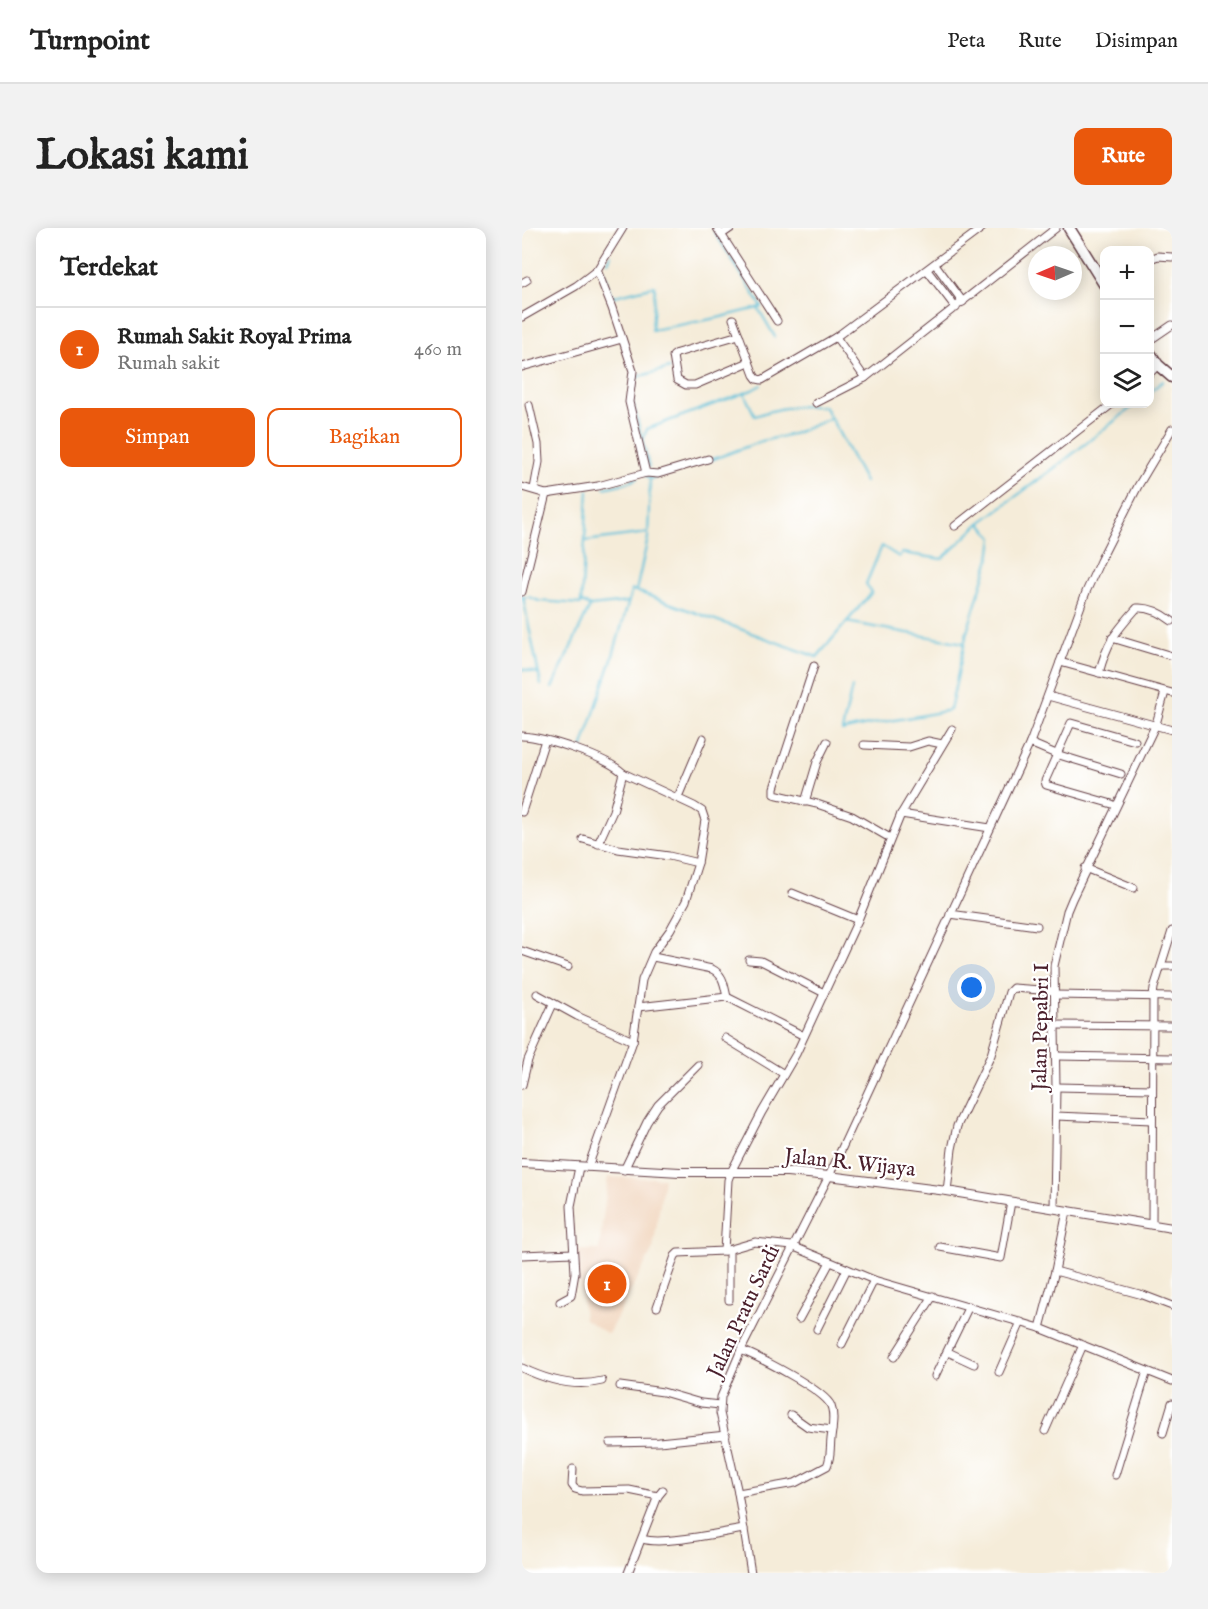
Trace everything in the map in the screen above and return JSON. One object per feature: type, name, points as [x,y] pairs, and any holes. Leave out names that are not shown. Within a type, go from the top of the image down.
[{"type":"highway","points":[[1069,228],[1100,278]]},
{"type":"highway","points":[[1150,354],[1172,377]]},
{"type":"street","points":[[522,316],[576,286],[597,270],[623,228]]},
{"type":"street","points":[[731,228],[719,231],[777,321]]},
{"type":"street","points":[[733,319],[757,379],[762,380],[836,337],[982,228]]},
{"type":"street","points":[[816,403],[865,378],[1056,228]]},
{"type":"street","points":[[1154,257],[1172,257]]},
{"type":"street","points":[[935,264],[959,305]]},
{"type":"street","points":[[597,270],[633,371],[629,402],[646,473]]},
{"type":"street","points":[[927,270],[959,305]]},
{"type":"street","points":[[1154,337],[1172,326]]},
{"type":"street","points":[[739,335],[677,353],[673,356],[672,362],[677,380],[686,385],[695,385],[749,362]]},
{"type":"street","points":[[836,337],[865,378]]},
{"type":"street","points":[[522,367],[622,339]]},
{"type":"street","points":[[1154,369],[1158,365]]},
{"type":"street","points":[[529,405],[538,444],[539,462],[534,489]]},
{"type":"street","points":[[955,526],[1107,408]]},
{"type":"street","name":"Jalan Pratu Sardi","points":[[752,1573],[720,1405],[725,1387],[792,1246],[829,1176],[1030,743],[1086,592],[1100,561],[1138,486],[1172,429]]},
{"type":"street","points":[[522,487],[546,494],[598,486],[646,473],[658,474],[708,459]]},
{"type":"street","points":[[522,592],[546,494]]},
{"type":"street","points":[[1099,673],[1106,648],[1112,638],[1139,608],[1160,612],[1172,621]]},
{"type":"street","points":[[1112,638],[1172,656]]},
{"type":"street","points":[[1060,662],[1169,693]]},
{"type":"street","points":[[814,666],[774,794],[852,816],[890,838]]},
{"type":"street","name":"Jalan Pepabri I","points":[[1054,1208],[1056,1056],[1054,966],[1067,911],[1085,868],[1169,693]]},
{"type":"street","points":[[1048,696],[1172,730]]},
{"type":"street","points":[[1112,804],[1046,785],[1045,781],[1071,723],[1135,741]]},
{"type":"street","points":[[729,1300],[726,1251],[728,1180],[731,1172],[804,1036],[858,920],[901,814],[952,729]]},
{"type":"street","points":[[522,736],[583,752],[617,768],[622,773],[678,797],[702,811],[705,820],[698,863],[686,901],[652,957],[642,980],[633,1041],[583,1167],[572,1206],[575,1273],[573,1289],[571,1296],[560,1302]]},
{"type":"street","points":[[678,797],[703,738]]},
{"type":"street","points":[[522,812],[544,740]]},
{"type":"street","points":[[864,745],[909,747],[928,741],[942,744]]},
{"type":"street","points":[[805,801],[826,742]]},
{"type":"street","points":[[1030,743],[1056,754],[1121,774]]},
{"type":"street","points":[[598,844],[613,811],[622,773]]},
{"type":"street","points":[[901,814],[990,828]]},
{"type":"street","points":[[583,839],[618,849],[669,856],[698,863]]},
{"type":"street","points":[[1085,868],[1134,888]]},
{"type":"street","points":[[792,893],[858,920]]},
{"type":"street","points":[[950,914],[1036,926]]},
{"type":"street","points":[[1152,1225],[1153,996],[1172,934]]},
{"type":"street","points":[[522,951],[568,967]]},
{"type":"street","points":[[652,957],[718,972],[722,976],[727,997]]},
{"type":"street","points":[[749,960],[760,961],[824,993]]},
{"type":"street","points":[[1162,966],[1172,966]]},
{"type":"street","points":[[947,1191],[957,1126],[991,1055],[1009,992],[1013,988],[1054,993],[1172,997]]},
{"type":"street","points":[[537,994],[553,1004],[633,1041]]},
{"type":"street","points":[[638,1006],[727,997],[804,1036]]},
{"type":"street","points":[[522,1085],[528,1060],[553,1004]]},
{"type":"street","points":[[1055,1025],[1172,1026]]},
{"type":"street","points":[[724,1038],[784,1074]]},
{"type":"street","points":[[1056,1056],[1172,1058]]},
{"type":"street","points":[[624,1170],[652,1114],[698,1065]]},
{"type":"street","points":[[1056,1087],[1152,1089]]},
{"type":"street","points":[[1056,1116],[1152,1120]]},
{"type":"street","name":"Jalan R. Wijaya","points":[[522,1163],[624,1170],[787,1172],[829,1176],[947,1191],[1172,1228]]},
{"type":"street","points":[[940,1247],[1001,1258],[1011,1202]]},
{"type":"street","points":[[1040,1328],[1067,1211]]},
{"type":"street","points":[[657,1308],[678,1252],[726,1251],[755,1242],[792,1246],[874,1280],[1040,1328],[1172,1381]]},
{"type":"street","points":[[522,1255],[573,1253]]},
{"type":"street","points":[[799,1319],[830,1262]]},
{"type":"street","points":[[817,1329],[847,1269]]},
{"type":"street","points":[[1055,1271],[1143,1295],[1172,1306]]},
{"type":"street","points":[[842,1344],[874,1280]]},
{"type":"street","points":[[894,1357],[933,1296]]},
{"type":"street","points":[[935,1376],[969,1306]]},
{"type":"street","points":[[999,1372],[1021,1323]]},
{"type":"street","points":[[1046,1431],[1083,1345]]},
{"type":"street","points":[[738,1492],[795,1483],[824,1469],[830,1459],[832,1430],[832,1410],[824,1397],[769,1362],[741,1350]]},
{"type":"street","points":[[948,1352],[974,1364]]},
{"type":"street","points":[[522,1368],[543,1378],[572,1384],[602,1381]]},
{"type":"street","points":[[1115,1475],[1147,1371]]},
{"type":"street","points":[[620,1386],[663,1392],[701,1403],[720,1405]]},
{"type":"street","points":[[1163,1433],[1172,1403]]},
{"type":"street","points":[[791,1415],[808,1427],[832,1430]]},
{"type":"street","points":[[610,1443],[659,1442],[726,1435]]},
{"type":"street","points":[[573,1469],[572,1485],[575,1489],[582,1491],[629,1490],[661,1493],[628,1573]]},
{"type":"street","points":[[643,1539],[650,1541],[671,1539],[744,1528]]},
{"type":"shaded area","points":[[608,1177],[664,1178],[653,1249],[608,1334],[584,1319],[577,1250],[599,1250]]},
{"type":"waterway","points":[[611,297],[655,286],[652,330],[762,307],[714,231]]},
{"type":"waterway","points":[[608,262],[611,255]]},
{"type":"waterway","points":[[603,270],[611,296]]},
{"type":"waterway","points":[[758,308],[775,337]]},
{"type":"waterway","points":[[637,377],[670,368]]},
{"type":"waterway","points":[[634,388],[637,377],[635,373]]},
{"type":"waterway","points":[[1154,389],[1163,381]]},
{"type":"waterway","points":[[643,440],[647,429],[761,385]]},
{"type":"waterway","points":[[744,393],[755,416],[780,409],[807,406],[825,407],[830,417]]},
{"type":"waterway","points":[[632,399],[649,467]]},
{"type":"waterway","points":[[980,523],[1131,408]]},
{"type":"waterway","points":[[708,461],[762,441],[793,434],[831,418],[865,482]]},
{"type":"waterway","points":[[646,475],[650,479],[657,477]]},
{"type":"waterway","points":[[604,488],[638,478]]},
{"type":"waterway","points":[[582,749],[632,590],[636,591],[648,538],[650,478]]},
{"type":"waterway","points":[[581,604],[588,490]]},
{"type":"waterway","points":[[636,591],[817,657],[872,592],[866,584],[882,546],[899,557],[902,553],[942,559],[980,523],[993,538],[990,558],[967,632],[950,710],[842,731],[852,687]]},
{"type":"waterway","points":[[585,541],[647,533]]},
{"type":"waterway","points":[[522,597],[539,601],[581,604],[582,602],[590,606],[628,602]]},
{"type":"waterway","points":[[523,597],[541,685]]},
{"type":"waterway","points":[[552,688],[590,606]]},
{"type":"waterway","points":[[846,622],[964,643]]},
{"type":"waterway","points":[[522,669],[538,673]]},
{"type":"place","name":"Rumah Sakit Royal Prima","points":[[607,1284]]}]
